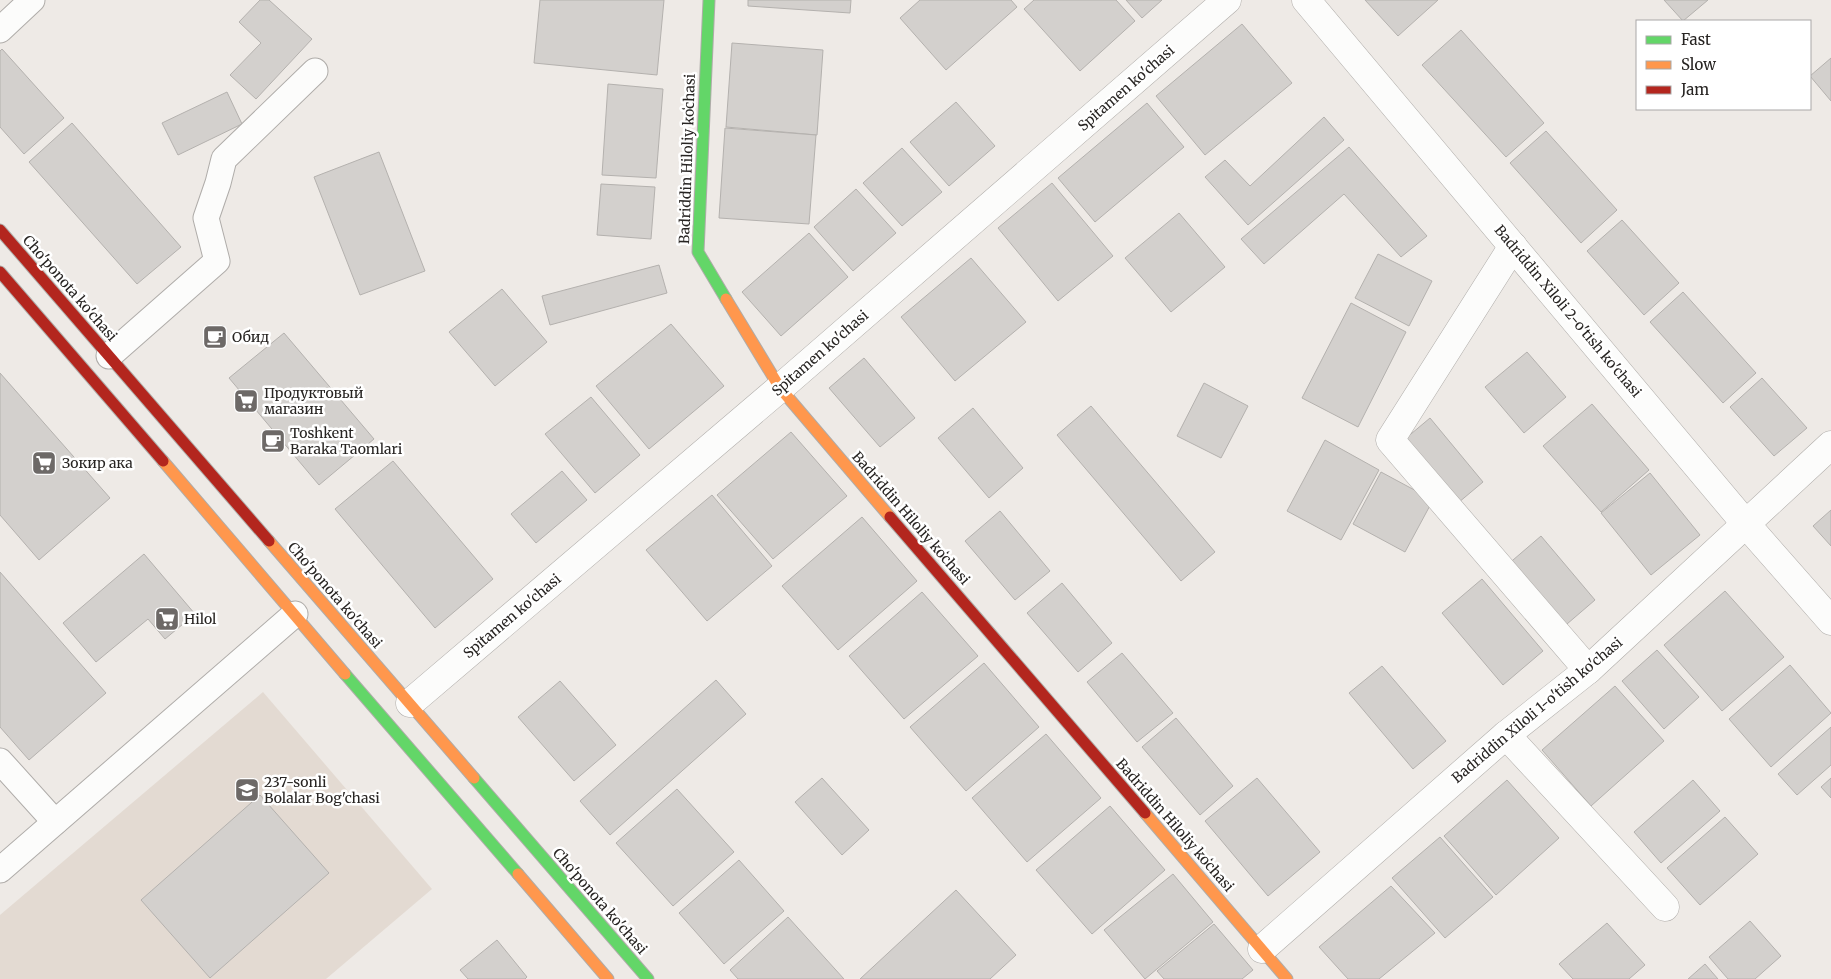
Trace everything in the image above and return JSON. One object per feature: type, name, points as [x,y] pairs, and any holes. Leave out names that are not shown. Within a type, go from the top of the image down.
[{"type":"main road","name":"Badriddin Hiloliy koʻchasi","points":[[709,0],[698,252],[780,388],[1287,979]]},
{"type":"main road","name":"Cho'ponota ko'chasi","points":[[0,230],[109,356],[398,712],[608,979]]},
{"type":"main road","name":"Cho'ponota ko'chasi","points":[[0,272],[294,614],[398,712],[648,979]]},
{"type":"street","name":"Spitamen ko'chasi","points":[[398,712],[780,388],[1227,0]]},
{"type":"street","name":"Badriddin Xiloli 2-o'tish ko'chasi","points":[[1306,0],[1745,523],[1831,622]]},
{"type":"street","points":[[1513,246],[1390,440],[1588,670]]},
{"type":"street","name":"Badriddin Xiloli 1-o'tish ko'chasi","points":[[1262,949],[1506,735],[1588,670],[1831,445]]},
{"type":"street","points":[[1506,735],[1666,908]]},
{"type":"lane","points":[[0,30],[32,0]]},
{"type":"lane","points":[[109,356],[217,261],[206,218],[224,159],[315,71]]},
{"type":"lane","points":[[0,870],[294,614]]},
{"type":"lane","points":[[0,760],[55,822]]},
{"type":"shaded area","name":"237-sonli Bolalar Bog'chasi","points":[[263,692],[432,889],[326,979],[0,979],[0,915]]},
{"type":"building","points":[[260,0],[269,0],[312,39],[256,99],[230,75],[261,43],[239,22]]},
{"type":"building","points":[[540,0],[664,0],[657,75],[534,63]]},
{"type":"building","points":[[748,0],[851,0],[850,13],[748,6]]},
{"type":"building","points":[[920,0],[1011,0],[1017,7],[946,70],[900,18]]},
{"type":"building","points":[[1034,0],[1116,0],[1135,21],[1080,71],[1024,9]]},
{"type":"building","points":[[1126,0],[1162,0],[1142,18]]},
{"type":"building","points":[[1365,0],[1438,0],[1398,36]]},
{"type":"building","points":[[1664,0],[1708,0],[1684,20]]},
{"type":"building","points":[[1242,24],[1292,83],[1205,155],[1156,96]]},
{"type":"building","points":[[1461,30],[1544,123],[1506,157],[1422,65]]},
{"type":"building","points":[[732,43],[823,50],[817,135],[726,127]]},
{"type":"building","points":[[2,49],[64,118],[24,154],[0,127],[0,51]]},
{"type":"building","points":[[1831,58],[1831,101],[1811,77]]},
{"type":"building","points":[[608,84],[663,89],[656,178],[602,175]]},
{"type":"building","points":[[227,92],[242,124],[178,155],[162,123]]},
{"type":"building","points":[[956,102],[995,146],[949,186],[910,142]]},
{"type":"building","points":[[1147,103],[1184,147],[1095,222],[1058,178]]},
{"type":"building","points":[[1324,117],[1344,140],[1248,225],[1205,177],[1225,160],[1250,186]]},
{"type":"building","points":[[72,123],[181,247],[137,284],[29,162]]},
{"type":"building","points":[[725,128],[816,135],[809,224],[719,218]]},
{"type":"building","points":[[1546,131],[1617,210],[1581,243],[1510,163]]},
{"type":"building","points":[[1349,147],[1427,236],[1401,257],[1344,194],[1264,264],[1241,239]]},
{"type":"building","points":[[902,148],[942,192],[902,226],[863,183]]},
{"type":"building","points":[[379,152],[425,271],[360,295],[314,177]]},
{"type":"building","points":[[1052,183],[1113,256],[1058,301],[998,228]]},
{"type":"building","points":[[601,184],[655,187],[651,239],[597,235]]},
{"type":"building","points":[[856,189],[896,233],[853,271],[814,227]]},
{"type":"building","points":[[1179,213],[1225,267],[1171,312],[1125,258]]},
{"type":"building","points":[[1622,220],[1679,283],[1644,315],[1587,251]]},
{"type":"building","points":[[809,233],[848,277],[781,336],[742,292]]},
{"type":"building","points":[[1378,254],[1432,281],[1409,326],[1355,298]]},
{"type":"building","points":[[971,258],[1026,322],[955,381],[901,317]]},
{"type":"building","points":[[659,265],[667,293],[550,325],[542,296]]},
{"type":"building","points":[[502,289],[547,342],[495,386],[449,332]]},
{"type":"building","points":[[1683,292],[1756,373],[1723,403],[1650,322]]},
{"type":"building","points":[[1351,303],[1406,332],[1358,427],[1302,398]]},
{"type":"building","points":[[671,324],[724,386],[649,449],[596,386]]},
{"type":"building","points":[[284,333],[374,439],[319,485],[229,378]]},
{"type":"building","points":[[1527,352],[1566,397],[1524,433],[1485,387]]},
{"type":"building","points":[[864,358],[915,418],[880,447],[829,388]]},
{"type":"building","points":[[0,373],[110,498],[39,560],[0,515]]},
{"type":"building","points":[[1762,378],[1807,428],[1774,456],[1730,407]]},
{"type":"building","points":[[1204,383],[1248,406],[1221,458],[1177,436]]},
{"type":"building","points":[[591,397],[640,455],[595,493],[545,434]]},
{"type":"building","points":[[1592,404],[1649,470],[1601,512],[1543,446]]},
{"type":"building","points":[[1091,406],[1215,552],[1181,581],[1057,435]]},
{"type":"building","points":[[973,408],[1023,468],[989,498],[938,438]]},
{"type":"building","points":[[1430,418],[1483,482],[1452,508],[1399,444]]},
{"type":"building","points":[[791,432],[847,496],[773,559],[717,495]]},
{"type":"building","points":[[1325,440],[1379,470],[1341,540],[1287,511]]},
{"type":"building","points":[[393,461],[493,579],[435,628],[335,509]]},
{"type":"building","points":[[562,471],[587,500],[536,543],[511,514]]},
{"type":"building","points":[[1381,472],[1433,500],[1405,552],[1353,524]]},
{"type":"building","points":[[1650,473],[1700,535],[1651,575],[1601,513]]},
{"type":"building","points":[[712,495],[772,566],[707,621],[646,550]]},
{"type":"building","points":[[1831,510],[1831,546],[1813,526]]},
{"type":"building","points":[[1000,511],[1050,571],[1015,600],[965,541]]},
{"type":"building","points":[[862,517],[917,581],[838,650],[782,586]]},
{"type":"building","points":[[1541,536],[1595,600],[1560,630],[1506,566]]},
{"type":"building","points":[[144,554],[195,614],[165,639],[148,619],[96,662],[63,623]]},
{"type":"building","points":[[0,572],[106,693],[29,760],[0,727]]},
{"type":"building","points":[[1482,579],[1543,651],[1503,685],[1442,613]]},
{"type":"building","points":[[1062,583],[1112,643],[1078,672],[1027,613]]},
{"type":"building","points":[[1725,591],[1784,657],[1722,711],[1664,645]]},
{"type":"building","points":[[922,592],[978,656],[904,719],[849,656]]},
{"type":"building","points":[[1657,650],[1699,697],[1664,729],[1622,681]]},
{"type":"building","points":[[1122,653],[1173,713],[1137,742],[1087,682]]},
{"type":"building","points":[[984,663],[1039,727],[966,791],[910,727]]},
{"type":"building","points":[[1790,665],[1831,713],[1771,767],[1729,719]]},
{"type":"building","points":[[1382,666],[1446,741],[1413,769],[1349,693]]},
{"type":"building","points":[[716,680],[746,714],[610,835],[580,801]]},
{"type":"building","points":[[560,681],[616,745],[574,781],[518,717]]},
{"type":"building","points":[[1615,686],[1664,741],[1591,806],[1542,750]]},
{"type":"building","points":[[1176,718],[1233,786],[1200,815],[1142,747]]},
{"type":"building","points":[[1831,727],[1831,765],[1797,795],[1778,774]]},
{"type":"building","points":[[1046,734],[1101,798],[1027,862],[972,798]]},
{"type":"building","points":[[822,778],[869,830],[842,855],[795,802]]},
{"type":"building","points":[[1257,778],[1320,852],[1268,896],[1205,821]]},
{"type":"building","points":[[1831,778],[1831,798],[1821,787]]},
{"type":"building","points":[[1507,780],[1559,838],[1496,895],[1444,836]]},
{"type":"building","points":[[1693,780],[1720,811],[1661,863],[1634,832]]},
{"type":"building","points":[[677,789],[734,852],[673,906],[616,843]]},
{"type":"building","points":[[260,795],[329,873],[210,978],[141,900]]},
{"type":"building","points":[[1110,806],[1165,870],[1092,934],[1036,870]]},
{"type":"building","points":[[1725,817],[1758,854],[1700,905],[1667,868]]},
{"type":"building","points":[[1440,837],[1493,897],[1445,938],[1392,878]]},
{"type":"building","points":[[739,860],[784,911],[724,964],[679,913]]},
{"type":"building","points":[[1173,874],[1213,922],[1145,979],[1104,930]]},
{"type":"building","points":[[1391,886],[1435,933],[1379,979],[1348,979],[1319,947]]},
{"type":"building","points":[[956,890],[1016,955],[990,979],[860,979]]},
{"type":"building","points":[[788,917],[844,979],[738,979],[730,970]]},
{"type":"building","points":[[1750,921],[1781,956],[1755,979],[1728,979],[1709,957]]},
{"type":"building","points":[[1607,923],[1645,965],[1629,979],[1573,979],[1559,964]]},
{"type":"building","points":[[1214,924],[1253,970],[1242,979],[1164,979],[1157,971]]},
{"type":"building","points":[[497,940],[527,977],[525,979],[468,979],[460,970]]},
{"type":"building","points":[[1705,964],[1718,979],[1688,979]]},
{"type":"traffic: fast","points":[[709,0],[698,252],[726,299]]},
{"type":"traffic: fast","points":[[345,674],[518,874]]},
{"type":"traffic: fast","points":[[474,778],[648,979]]},
{"type":"traffic: slow","points":[[726,299],[780,388],[890,517]]},
{"type":"traffic: slow","points":[[163,461],[345,674]]},
{"type":"traffic: slow","points":[[269,541],[474,778]]},
{"type":"traffic: slow","points":[[1145,813],[1287,979]]},
{"type":"traffic: slow","points":[[518,874],[608,979]]},
{"type":"traffic: jam","points":[[0,230],[269,541]]},
{"type":"traffic: jam","points":[[0,272],[163,461]]},
{"type":"traffic: jam","points":[[890,517],[1145,813]]},
{"type":"place","name":"Обид","points":[[215,337]]},
{"type":"place","name":"Продуктовый магазин","points":[[246,401]]},
{"type":"place","name":"Toshkent Baraka Taomlari","points":[[273,441]]},
{"type":"place","name":"Зокир ака","points":[[44,463]]},
{"type":"place","name":"Hilol","points":[[167,619]]},
{"type":"place","name":"237-sonli Bolalar Bog'chasi","points":[[247,790]]}]
